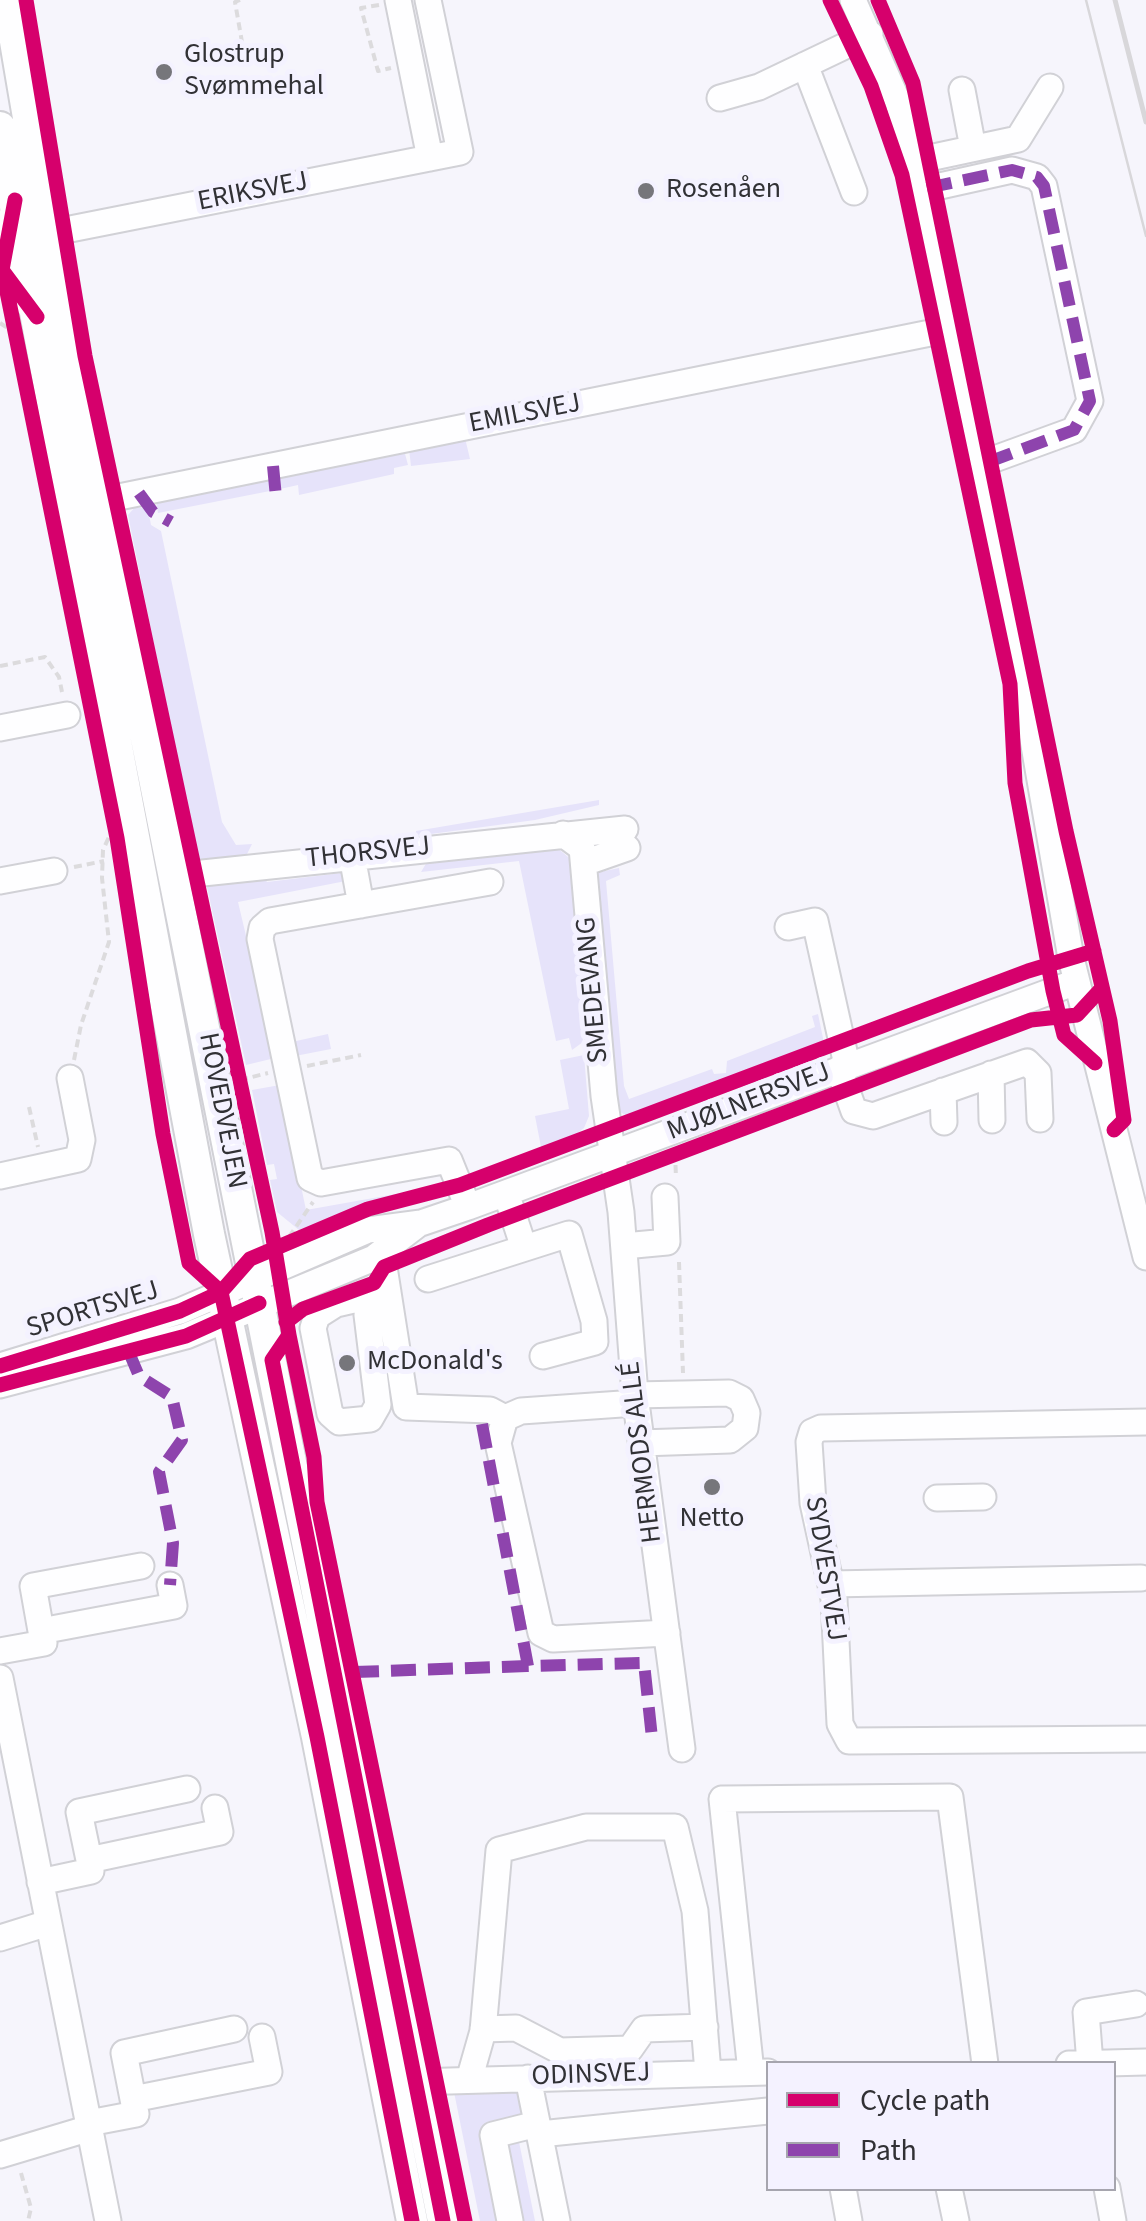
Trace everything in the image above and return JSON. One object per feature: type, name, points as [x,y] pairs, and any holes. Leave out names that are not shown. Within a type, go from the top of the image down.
[{"type":"main road","name":"HOVEDVEJEN","points":[[8,0],[46,234],[443,2221]]},
{"type":"main road","points":[[0,21],[25,107]]},
{"type":"main road","name":"HOVEDVEJEN","points":[[0,127],[15,200],[15,320],[317,1737],[412,2221]]},
{"type":"street","points":[[398,0],[430,158]]},
{"type":"street","name":"ERIKSVEJ","points":[[46,234],[460,152],[428,0]]},
{"type":"street","points":[[853,0],[870,34],[922,190],[1076,982],[1146,1258]]},
{"type":"street","points":[[720,98],[759,87],[870,34]]},
{"type":"street","points":[[805,65],[854,192]]},
{"type":"street","points":[[915,161],[1018,139],[1050,87]]},
{"type":"street","points":[[962,90],[973,148]]},
{"type":"street","points":[[922,190],[1012,170],[1038,177],[1044,186],[1086,381],[1090,401],[1074,430],[978,465]]},
{"type":"street","points":[[15,200],[1,270],[15,320]]},
{"type":"street","name":"EMILSVEJ","points":[[99,502],[950,329]]},
{"type":"street","points":[[0,728],[67,715]]},
{"type":"street","points":[[563,834],[582,848],[584,862]]},
{"type":"street","name":"THORSVEJ","points":[[174,876],[563,834],[626,838],[584,862]]},
{"type":"street","points":[[409,850],[413,896]]},
{"type":"street","points":[[352,856],[361,905]]},
{"type":"street","name":"SMEDEVANG","points":[[584,862],[604,1096],[613,1154]]},
{"type":"street","points":[[0,881],[54,871]]},
{"type":"street","points":[[468,1207],[449,1160],[317,1182],[307,1172],[260,932],[270,921],[490,882]]},
{"type":"street","points":[[788,927],[815,921],[854,1110],[873,1116],[1027,1062],[1038,1073],[1040,1119]]},
{"type":"street","name":"MJØLNERSVEJ","points":[[257,1290],[368,1230],[421,1223],[613,1154],[675,1151],[843,1067],[1076,982]]},
{"type":"street","points":[[991,1074],[992,1120]]},
{"type":"street","points":[[0,1176],[78,1158],[82,1140],[70,1078]]},
{"type":"street","points":[[943,1091],[944,1122]]},
{"type":"street","name":"HERMODS ALLÉ","points":[[613,1154],[640,1443],[682,1749]]},
{"type":"street","points":[[506,1193],[524,1248]]},
{"type":"street","points":[[624,1246],[668,1242],[671,1197]]},
{"type":"street","name":"MJØLNERSVEJ","points":[[257,1290],[374,1258],[421,1223]]},
{"type":"street","points":[[428,1279],[569,1234],[594,1320],[595,1342],[543,1356]]},
{"type":"street","points":[[374,1258],[384,1268],[406,1406],[490,1410],[505,1418]]},
{"type":"street","name":"SPORTSVEJ","points":[[0,1385],[186,1336],[224,1305],[257,1290]]},
{"type":"street","points":[[388,1298],[366,1314],[378,1405],[370,1419],[339,1422],[330,1414],[313,1328],[317,1316],[336,1304],[388,1298]]},
{"type":"street","name":"SPORTSVEJ","points":[[0,1366],[180,1311],[224,1305]]},
{"type":"street","points":[[505,1418],[521,1411],[684,1393],[736,1394],[745,1406],[746,1428],[730,1440],[640,1443]]},
{"type":"street","points":[[505,1418],[498,1443],[540,1633],[554,1640],[666,1633]]},
{"type":"street","name":"SYDVESTVEJ","points":[[1146,1422],[816,1429],[809,1442],[810,1485],[831,1584],[840,1724],[849,1741],[1146,1739]]},
{"type":"street","points":[[937,1498],[983,1497]]},
{"type":"street","points":[[0,1651],[44,1643],[34,1586],[141,1566]]},
{"type":"street","points":[[831,1584],[1141,1578]]},
{"type":"street","points":[[42,1631],[174,1606],[170,1585]]},
{"type":"street","points":[[2,1695],[108,2221]]},
{"type":"street","points":[[40,1882],[92,1872],[79,1812],[187,1789]]},
{"type":"street","points":[[760,2072],[722,1800],[950,1797],[985,2061]]},
{"type":"street","points":[[89,1860],[220,1832],[215,1808]]},
{"type":"street","points":[[469,2080],[483,2029],[498,1850],[586,1827],[675,1827],[694,1912],[708,2073]]},
{"type":"street","points":[[0,1938],[48,1923]]},
{"type":"street","points":[[1090,2061],[1086,2012],[1136,2004]]},
{"type":"street","points":[[483,2029],[516,2028],[560,2050],[630,2049],[644,2029],[705,2027]]},
{"type":"street","points":[[7,2152],[136,2114],[124,2052],[234,2030]]},
{"type":"street","points":[[134,2099],[268,2072],[262,2037]]},
{"type":"street","points":[[1116,2063],[1146,2062]]},
{"type":"street","name":"ODINSVEJ","points":[[414,2082],[760,2072]]},
{"type":"street","points":[[528,2078],[557,2221]]},
{"type":"street","points":[[510,2221],[492,2135],[766,2112]]},
{"type":"street","points":[[844,2191],[850,2221]]},
{"type":"street","points":[[950,2191],[956,2221]]},
{"type":"street","points":[[1108,2191],[1113,2221]]},
{"type":"path","points":[[240,0],[235,2],[246,65]]},
{"type":"path","points":[[360,0],[370,59],[377,70]]},
{"type":"path","points":[[362,8],[398,0]]},
{"type":"path","points":[[15,320],[18,344]]},
{"type":"path","points":[[0,666],[45,658],[59,676],[67,715]]},
{"type":"path","points":[[113,819],[122,872]]},
{"type":"path","points":[[70,1078],[76,1076],[80,1025],[110,942],[104,861],[109,837]]},
{"type":"path","points":[[54,871],[104,861]]},
{"type":"path","points":[[235,1060],[244,1098]]},
{"type":"path","points":[[29,1107],[42,1166]]},
{"type":"path","points":[[671,1197],[675,1151]]},
{"type":"path","points":[[289,1237],[312,1204],[317,1182]]},
{"type":"path","points":[[272,1232],[274,1248],[321,1228]]},
{"type":"path","points":[[678,1254],[684,1393]]},
{"type":"path","points":[[7,2152],[31,2208],[28,2221]]},
{"type":"shaded area","points":[[465,438],[470,459],[411,466],[409,449]]},
{"type":"shaded area","points":[[404,450],[408,465],[394,468],[394,474],[299,495],[298,485],[280,489],[277,475]]},
{"type":"shaded area","points":[[272,477],[275,490],[158,513],[156,501]]},
{"type":"shaded area","points":[[135,507],[148,509],[151,525],[161,531],[222,822],[236,845],[252,844],[245,858],[202,863],[196,854],[128,515]]},
{"type":"shaded area","points":[[599,800],[599,805],[535,820],[416,836],[416,831]]},
{"type":"shaded area","points":[[556,847],[573,861],[583,1042],[572,1050],[569,1038],[556,1041],[519,861],[421,872],[427,862]]},
{"type":"shaded area","points":[[619,868],[620,875],[606,881],[624,1086],[629,1099],[712,1069],[714,1074],[726,1073],[727,1061],[815,1027],[812,1016],[818,1014],[824,1043],[627,1116],[615,1109],[595,873]]},
{"type":"shaded area","points":[[260,871],[267,882],[342,873],[351,880],[238,902],[275,1058],[246,1065],[205,878]]},
{"type":"shaded area","points":[[328,1034],[331,1049],[290,1057],[287,1043]]},
{"type":"shaded area","points":[[584,1055],[589,1116],[584,1128],[569,1140],[508,1162],[541,1147],[535,1116],[569,1109],[560,1060]]},
{"type":"shaded area","points":[[280,1085],[306,1210],[452,1184],[370,1204],[299,1230],[277,1212],[270,1180],[277,1179],[274,1164],[267,1165],[252,1090]]},
{"type":"shaded area","points":[[517,2090],[526,2117],[515,2122],[535,2221],[480,2221],[454,2092]]},
{"type":"tram line","points":[[1086,0],[1146,236]]},
{"type":"railway","points":[[1115,0],[1146,122]]},
{"type":"marked path","points":[[927,188],[1012,170],[1037,177],[1044,186],[1090,401],[1074,430],[983,464]]},
{"type":"marked path","points":[[273,466],[276,497]]},
{"type":"marked path","points":[[139,493],[153,512],[171,522]]},
{"type":"marked path","points":[[128,1350],[139,1376],[172,1397],[182,1440],[159,1472],[173,1543],[170,1585]]},
{"type":"marked path","points":[[482,1424],[528,1666],[644,1663],[652,1738]]},
{"type":"marked path","points":[[354,1672],[528,1666]]},
{"type":"cycle path","points":[[26,0],[85,356],[272,1232],[289,1335],[272,1360],[443,2221]]},
{"type":"cycle path","points":[[830,0],[871,86],[902,175],[1010,684],[1015,783],[1053,991],[1064,1035],[1095,1063]]},
{"type":"cycle path","points":[[878,0],[913,83],[1066,831],[1110,1021],[1124,1120],[1114,1130]]},
{"type":"cycle path","points":[[15,200],[2,270],[37,317]]},
{"type":"cycle path","points":[[0,257],[117,838],[163,1134],[189,1263],[221,1292]]},
{"type":"cycle path","points":[[0,1366],[180,1311],[221,1292],[250,1259],[368,1209],[460,1185],[1028,971],[1094,951]]},
{"type":"cycle path","points":[[286,1322],[303,1309],[374,1283],[384,1267],[488,1225],[1031,1020],[1077,1015],[1102,988]]},
{"type":"cycle path","points":[[221,1292],[317,1737],[412,2221]]},
{"type":"cycle path","points":[[0,1385],[186,1336],[259,1303]]},
{"type":"cycle path","points":[[289,1335],[314,1457],[317,1502],[465,2221]]},
{"type":"place","name":"Glostrup Svømmehal","points":[[164,72]]},
{"type":"place","name":"Rosenåen","points":[[646,191]]},
{"type":"place","name":"McDonald's","points":[[347,1363]]},
{"type":"place","name":"Netto","points":[[712,1487]]}]
